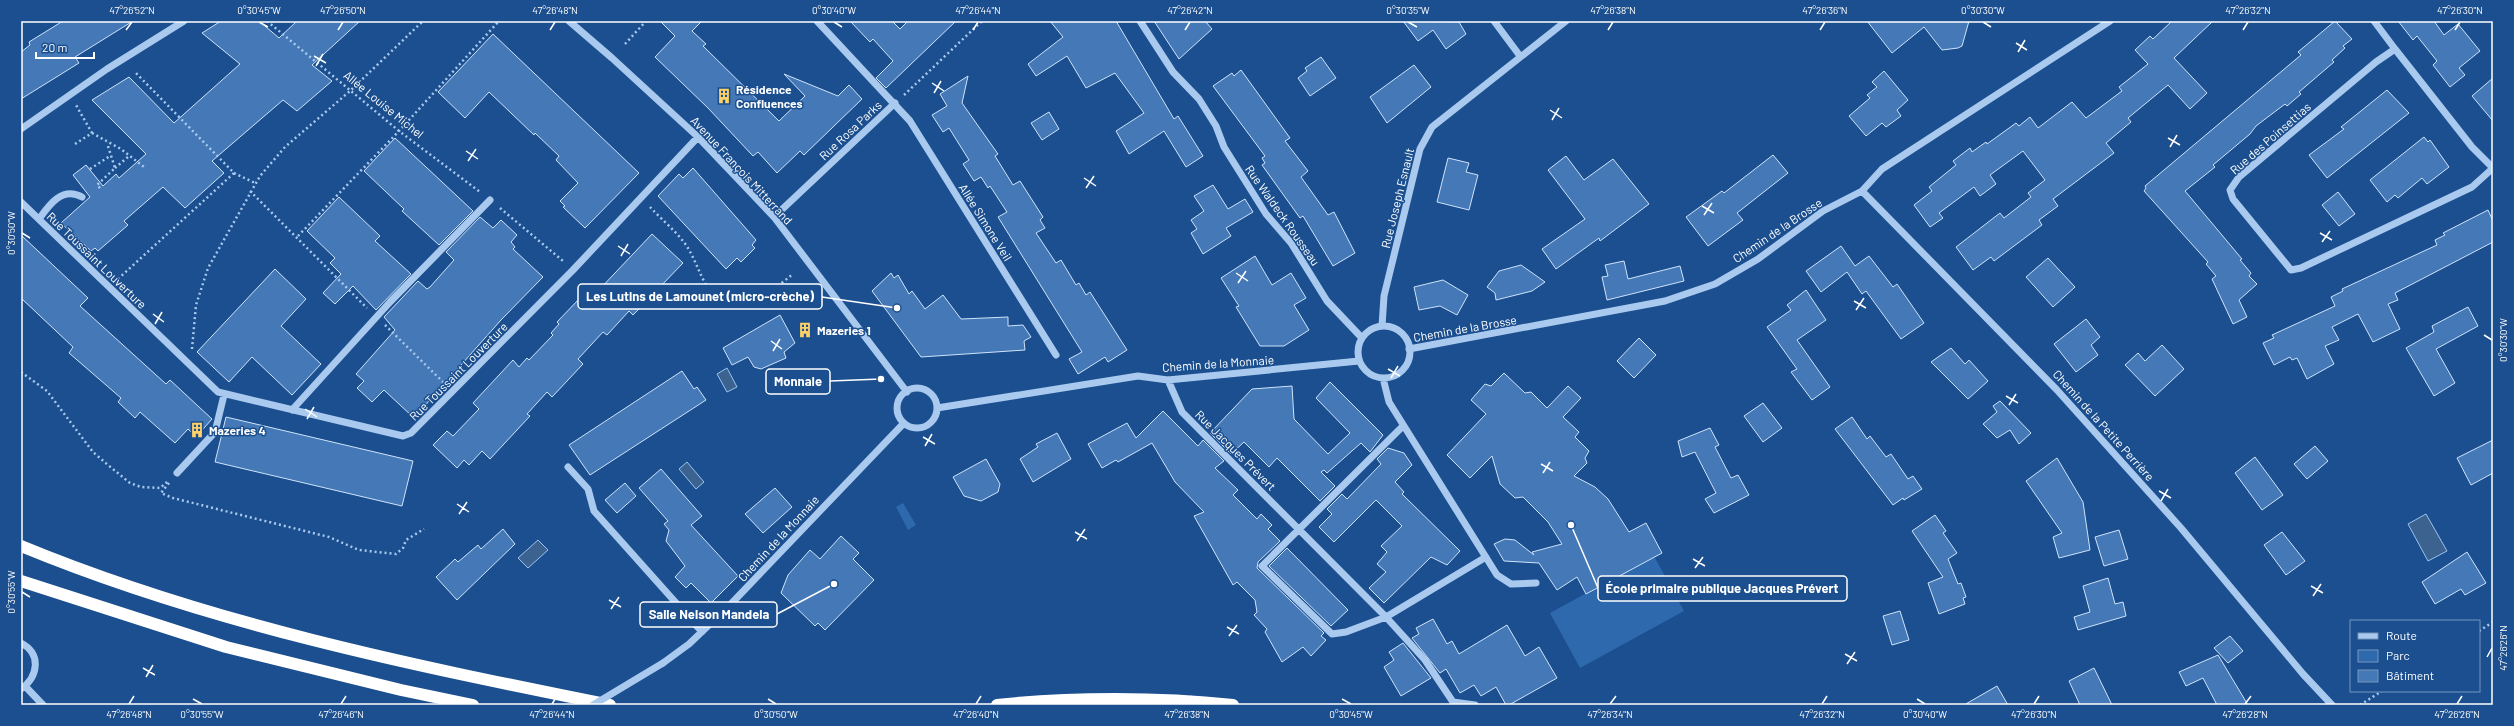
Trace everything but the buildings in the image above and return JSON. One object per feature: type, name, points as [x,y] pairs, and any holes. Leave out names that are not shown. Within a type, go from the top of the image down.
[{"type":"highway","points":[[21,546],[132,587],[234,619],[403,663],[610,705]]},
{"type":"highway","points":[[21,581],[226,647],[401,690],[473,705]]},
{"type":"highway","points":[[997,705],[1074,701],[1156,700],[1233,705]]},
{"type":"street","points":[[21,129],[107,69],[184,21]]},
{"type":"street","name":"Avenue François Mitterrand","points":[[569,21],[612,58],[698,137],[774,217],[907,392]]},
{"type":"street","name":"Rue Rosa Parks","points":[[774,217],[895,103],[817,21]]},
{"type":"street","name":"Rue Waldeck Rousseau","points":[[1140,21],[1173,72],[1199,99],[1216,126],[1224,147],[1262,207],[1291,243],[1327,301],[1362,338]]},
{"type":"street","points":[[1494,21],[1520,56]]},
{"type":"street","name":"Rue Joseph Esnault","points":[[1382,326],[1384,296],[1420,149],[1432,127],[1566,21]]},
{"type":"street","name":"Chemin de la Brosse","points":[[1409,349],[1665,301],[1715,284],[1758,259],[1823,211],[1862,191],[1882,169],[2110,21]]},
{"type":"street","name":"Rue des Poinsettias","points":[[2374,21],[2395,50],[2472,147],[2493,168],[2472,187],[2301,268],[2291,270],[2232,199],[2230,190],[2239,177],[2376,62],[2395,50]]},
{"type":"street","name":"Allée Simone Veil","points":[[895,103],[910,121],[1056,355]]},
{"type":"street","name":"Rue Toussaint Louverture","points":[[21,202],[212,388],[224,395],[403,436],[411,433],[573,270],[698,137]]},
{"type":"street","name":"Chemin de la Petite Perrière","points":[[1862,191],[2057,390],[2182,528],[2303,674],[2332,705]]},
{"type":"street","points":[[39,219],[50,203],[61,196],[70,193],[82,197]]},
{"type":"street","points":[[292,410],[377,317],[490,200]]},
{"type":"street","points":[[1382,326],[1397,330],[1403,335],[1409,349],[1406,366],[1392,377],[1383,378],[1369,373],[1359,361],[1358,345],[1367,332],[1382,326]]},
{"type":"street","name":"Chemin de la Monnaie","points":[[937,408],[1138,376],[1168,380],[1359,361]]},
{"type":"street","points":[[1383,378],[1389,402],[1497,575],[1511,584],[1536,583]]},
{"type":"street","name":"Rue Jacques Prévert","points":[[1168,380],[1182,412],[1386,617],[1425,660],[1454,702],[1475,705]]},
{"type":"street","points":[[918,388],[929,392],[937,408],[933,420],[922,428],[909,427],[904,423],[900,418],[898,407],[902,396],[907,392],[918,388]]},
{"type":"street","points":[[177,473],[215,432],[224,395]]},
{"type":"street","name":"Chemin de la Monnaie","points":[[593,705],[663,663],[702,632],[904,423]]},
{"type":"street","points":[[1403,426],[1262,566],[1332,634],[1346,632],[1386,617],[1486,557]]},
{"type":"street","points":[[568,467],[588,489],[594,510],[702,632]]},
{"type":"street","points":[[21,643],[31,651],[36,664],[35,672],[23,688],[43,705]]},
{"type":"path","name":"Allée Louise Michel","points":[[267,21],[399,131],[490,200],[573,270]]},
{"type":"path","points":[[186,362],[192,349],[196,305],[208,268],[255,183],[285,147],[350,91],[423,21]]},
{"type":"path","points":[[298,236],[399,131],[499,21]]},
{"type":"path","points":[[625,44],[646,21]]},
{"type":"path","points":[[895,103],[982,21]]},
{"type":"path","points":[[134,71],[234,173],[255,183]]},
{"type":"path","points":[[75,104],[92,133],[144,167]]},
{"type":"path","points":[[75,144],[92,133]]},
{"type":"path","points":[[106,142],[115,168]]},
{"type":"path","points":[[90,169],[110,156]]},
{"type":"path","points":[[100,188],[97,185],[129,156]]},
{"type":"path","points":[[114,283],[234,173]]},
{"type":"path","points":[[250,191],[298,236],[452,392]]},
{"type":"path","points":[[646,204],[685,243],[709,289],[723,300],[743,305],[765,294],[792,274]]},
{"type":"path","points":[[21,372],[47,391],[93,452],[130,483],[141,487],[160,488],[177,473]]},
{"type":"path","points":[[177,473],[161,492],[173,498],[329,537],[359,550],[396,554],[403,548],[406,540],[424,529]]},
{"type":"path","points":[[2480,630],[2493,622]]},
{"type":"path","points":[[2360,705],[2380,692]]},
{"type":"green space","points":[[903,503],[916,525],[908,530],[896,507]]},
{"type":"green space","points":[[1654,556],[1684,611],[1580,668],[1550,613]]},
{"type":"shaded area","points":[[727,368],[737,387],[727,392],[717,374]]},
{"type":"shaded area","points":[[687,462],[704,482],[696,489],[679,469]]},
{"type":"shaded area","points":[[2426,514],[2447,551],[2428,561],[2408,524]]},
{"type":"shaded area","points":[[538,540],[548,550],[528,568],[518,558]]},
{"type":"place","name":"Résidence Confluences","points":[[724,96]]},
{"type":"place","name":"Les Lutins de Lamounet (micro-crèche)","points":[[897,308]]},
{"type":"place","name":"Mazeries 1","points":[[805,330]]},
{"type":"place","name":"Monnaie","points":[[881,379]]},
{"type":"place","name":"Mazeries 4","points":[[197,430]]},
{"type":"place","name":"École primaire publique Jacques Prévert","points":[[1571,525]]},
{"type":"place","name":"Salle Nelson Mandela","points":[[834,584]]}]
